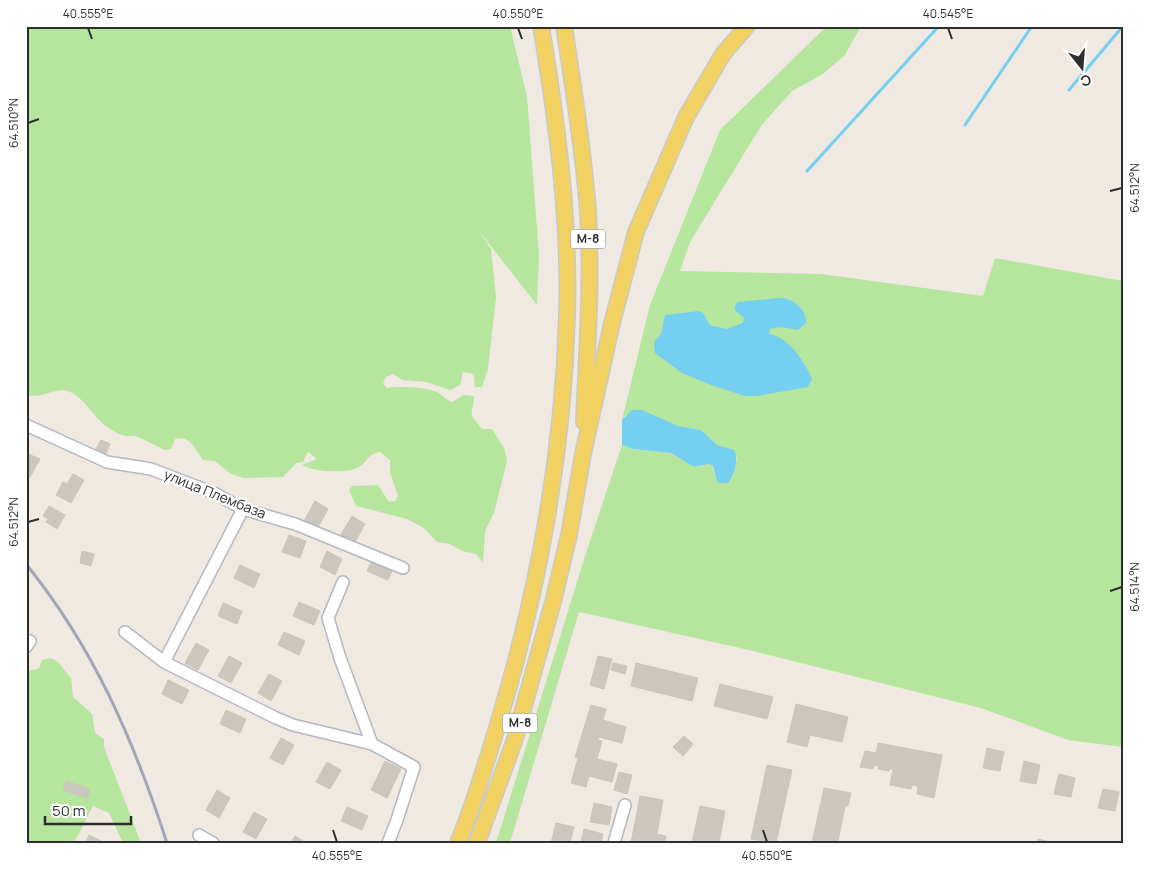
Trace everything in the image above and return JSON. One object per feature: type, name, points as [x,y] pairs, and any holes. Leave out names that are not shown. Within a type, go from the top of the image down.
[{"type":"main road","name":"М-8","points":[[458,843],[516,666],[548,515],[562,412],[567,316],[561,168],[545,46],[540,26]]},
{"type":"main road","name":"М-8","points":[[477,843],[514,742],[551,611],[569,535],[583,454],[590,294],[587,201],[580,134],[564,26]]},
{"type":"main road","points":[[583,454],[612,323],[636,232],[686,117],[723,54],[747,26]]},
{"type":"street","name":"улица Плембаза","points":[[26,425],[107,462],[151,469],[216,494],[243,509],[295,524],[403,568]]},
{"type":"street","points":[[164,662],[243,509]]},
{"type":"street","points":[[342,582],[328,618],[340,658],[372,744]]},
{"type":"street","points":[[125,632],[164,662],[293,725],[372,744],[414,767],[388,843]]},
{"type":"street","points":[[614,843],[625,805]]},
{"type":"street","points":[[199,835],[213,843]]},
{"type":"green space","points":[[26,26],[510,26],[527,96],[539,255],[537,305],[479,231],[491,249],[496,297],[488,369],[482,387],[475,387],[474,376],[471,373],[463,372],[460,385],[450,390],[426,382],[403,380],[393,374],[386,377],[383,383],[387,388],[428,389],[439,393],[452,402],[464,395],[474,396],[472,415],[482,429],[492,429],[504,448],[507,461],[494,513],[485,531],[483,562],[476,554],[462,551],[450,544],[437,542],[424,528],[407,519],[356,506],[349,490],[352,486],[378,485],[389,502],[395,501],[398,496],[390,473],[390,460],[380,452],[371,456],[362,465],[354,469],[330,471],[302,465],[317,459],[308,452],[303,462],[296,463],[283,477],[244,478],[231,474],[215,461],[203,460],[192,444],[185,439],[175,439],[171,449],[165,450],[137,436],[118,433],[101,422],[83,401],[73,393],[63,390],[38,396],[26,395]]},
{"type":"green space","points":[[827,26],[861,26],[845,55],[823,74],[792,91],[761,126],[690,242],[680,271],[821,274],[983,296],[995,258],[1123,281],[1123,747],[1068,740],[981,708],[749,650],[579,612],[510,843],[496,843],[586,553],[622,445],[633,449],[671,453],[694,467],[709,464],[713,466],[714,473],[732,476],[737,458],[731,450],[717,445],[701,430],[678,426],[657,418],[626,415],[622,420],[650,305],[720,130]]},
{"type":"green space","points":[[51,658],[71,678],[73,697],[92,714],[95,733],[104,739],[104,747],[141,843],[123,843],[109,813],[93,806],[74,843],[26,843],[26,672],[39,668],[42,660]]},
{"type":"water","points":[[784,298],[798,305],[804,313],[806,323],[798,330],[781,327],[770,329],[769,334],[790,345],[801,358],[812,379],[808,387],[757,396],[745,396],[682,373],[655,353],[654,342],[661,334],[665,315],[699,311],[703,313],[710,325],[726,329],[743,323],[744,318],[735,310],[735,305],[738,302]]},
{"type":"water","points":[[632,410],[642,410],[678,426],[701,430],[717,445],[734,450],[736,458],[735,467],[728,483],[717,481],[713,466],[709,464],[694,467],[671,453],[633,449],[622,445],[622,420]]},
{"type":"building","points":[[101,440],[110,444],[104,458],[94,453]]},
{"type":"building","points":[[28,454],[40,459],[30,477],[26,475]]},
{"type":"building","points":[[73,474],[84,480],[71,503],[56,495],[63,482],[67,484]]},
{"type":"building","points":[[315,501],[328,509],[317,529],[304,521]]},
{"type":"building","points":[[49,506],[65,515],[57,529],[46,522],[48,519],[43,516]]},
{"type":"building","points":[[352,516],[365,524],[354,544],[340,536]]},
{"type":"building","points":[[289,535],[306,541],[300,558],[282,552]]},
{"type":"building","points":[[82,551],[94,554],[91,566],[80,563]]},
{"type":"building","points":[[327,551],[342,559],[335,575],[320,567]]},
{"type":"building","points":[[372,561],[393,569],[388,580],[367,571]]},
{"type":"building","points":[[240,565],[260,574],[254,588],[234,578]]},
{"type":"building","points":[[299,602],[320,611],[314,625],[293,616]]},
{"type":"building","points":[[223,603],[242,611],[237,624],[218,616]]},
{"type":"building","points":[[284,632],[305,641],[299,655],[278,645]]},
{"type":"building","points":[[196,643],[209,650],[198,670],[185,663]]},
{"type":"building","points":[[229,656],[242,663],[231,683],[218,676]]},
{"type":"building","points":[[598,656],[612,659],[604,689],[590,685]]},
{"type":"building","points":[[613,663],[627,666],[625,674],[611,670]]},
{"type":"building","points":[[636,663],[698,678],[692,701],[631,686]]},
{"type":"building","points":[[269,674],[282,681],[271,701],[258,693]]},
{"type":"building","points":[[168,680],[189,690],[182,704],[162,694]]},
{"type":"building","points":[[720,684],[773,697],[767,719],[714,706]]},
{"type":"building","points":[[796,704],[848,717],[842,742],[810,735],[807,747],[787,742]]},
{"type":"building","points":[[591,705],[606,709],[603,720],[626,727],[622,743],[599,737],[598,740],[602,741],[597,759],[617,764],[612,782],[589,776],[586,787],[571,783],[578,758],[575,757]]},
{"type":"building","points":[[226,710],[246,719],[240,733],[220,724]]},
{"type":"building","points":[[684,736],[693,744],[683,756],[673,747]]},
{"type":"building","points":[[281,738],[294,745],[283,765],[270,758]]},
{"type":"building","points":[[878,743],[942,755],[934,798],[917,794],[918,786],[912,785],[911,789],[890,785],[893,769],[890,768],[889,771],[878,769],[879,766],[874,765],[873,769],[860,767],[865,751],[876,753]]},
{"type":"building","points":[[987,748],[1004,752],[1000,771],[983,768]]},
{"type":"building","points":[[385,761],[401,769],[387,798],[371,790]]},
{"type":"building","points":[[1024,761],[1040,765],[1036,784],[1020,781]]},
{"type":"building","points":[[327,762],[341,770],[330,789],[316,782]]},
{"type":"building","points":[[767,765],[792,770],[776,843],[751,839]]},
{"type":"building","points":[[619,772],[632,775],[627,794],[614,790]]},
{"type":"building","points":[[1059,774],[1075,778],[1071,797],[1054,794]]},
{"type":"building","points":[[66,781],[90,789],[87,798],[63,790]]},
{"type":"building","points":[[824,788],[851,793],[848,806],[845,806],[838,841],[841,843],[812,843]]},
{"type":"building","points":[[1103,789],[1119,792],[1115,811],[1098,808]]},
{"type":"building","points":[[217,790],[230,798],[219,818],[206,810]]},
{"type":"building","points":[[640,796],[663,800],[657,834],[666,836],[665,843],[631,843]]},
{"type":"building","points":[[594,803],[612,807],[609,825],[590,822]]},
{"type":"building","points":[[700,806],[725,811],[719,843],[692,843]]},
{"type":"building","points":[[347,807],[368,816],[362,830],[341,821]]},
{"type":"building","points":[[254,812],[267,819],[256,839],[243,832]]},
{"type":"building","points":[[556,823],[574,827],[570,843],[551,843]]},
{"type":"building","points":[[584,829],[603,834],[601,843],[591,840],[590,843],[581,842]]},
{"type":"building","points":[[89,835],[105,843],[86,843]]},
{"type":"building","points":[[295,836],[306,843],[291,843]]},
{"type":"building","points":[[1038,839],[1055,843],[1037,843]]},
{"type":"waterway","points":[[807,171],[939,26]]},
{"type":"waterway","points":[[965,125],[1032,26]]},
{"type":"waterway","points":[[1069,90],[1123,26]]},
{"type":"railway","points":[[26,564],[72,629],[110,697],[141,768],[167,843]]}]
